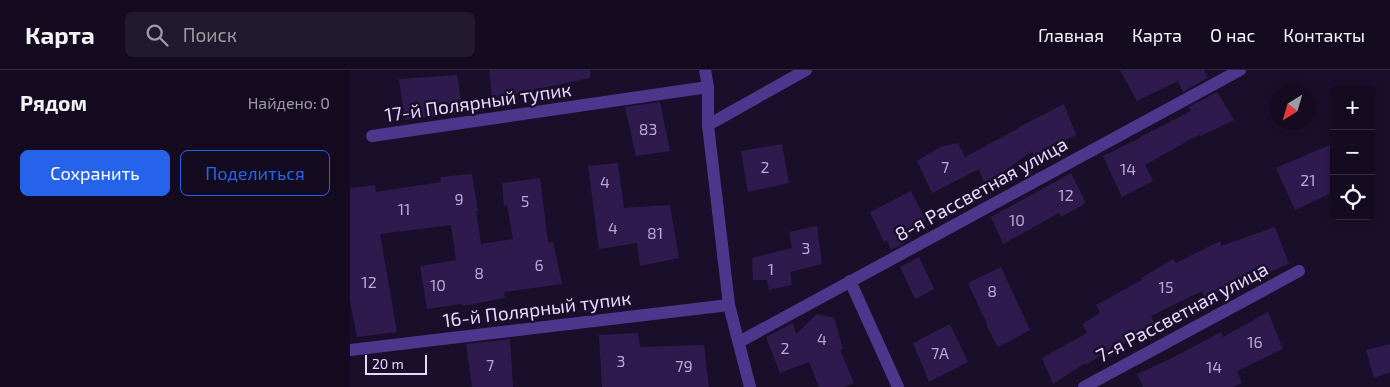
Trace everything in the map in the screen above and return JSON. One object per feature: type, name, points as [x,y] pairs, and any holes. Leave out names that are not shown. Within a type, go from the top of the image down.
[{"type":"street","points":[[705,70],[708,87],[708,125],[729,305],[750,387]]},
{"type":"street","points":[[708,125],[806,70]]},
{"type":"street","name":"8-я Рассветная улица","points":[[739,342],[1240,70]]},
{"type":"street","name":"17-й Полярный тупик","points":[[372,136],[708,87]]},
{"type":"street","name":"7-я Рассветная улица","points":[[1084,387],[1299,271]]},
{"type":"street","points":[[850,281],[898,387]]},
{"type":"street","name":"16-й Полярный тупик","points":[[350,350],[729,305]]},
{"type":"building","points":[[489,70],[590,70],[590,78],[527,91],[527,93],[492,98]]},
{"type":"building","points":[[1120,70],[1204,70],[1208,78],[1183,92],[1178,81],[1137,101]]},
{"type":"building","points":[[457,75],[463,113],[405,120],[399,79]]},
{"type":"building","points":[[1217,92],[1234,120],[1201,136],[1200,134],[1145,165],[1153,181],[1122,197],[1103,156],[1191,111],[1189,107]]},
{"type":"building","points":[[660,102],[670,151],[636,156],[625,107]]},
{"type":"building","points":[[1064,104],[1076,135],[1034,156],[1032,151],[985,185],[979,169],[932,193],[917,161],[940,147],[958,143],[965,157]]},
{"type":"building","points":[[782,144],[789,183],[748,192],[741,151]]},
{"type":"building","points":[[1330,145],[1330,194],[1295,210],[1276,168]]},
{"type":"building","points":[[618,163],[624,208],[670,205],[679,258],[640,266],[637,243],[599,249],[588,166]]},
{"type":"building","points":[[1071,173],[1086,203],[1061,217],[1059,213],[1003,244],[991,217]]},
{"type":"building","points":[[472,174],[481,244],[513,239],[507,205],[504,206],[502,183],[540,178],[548,242],[553,242],[562,284],[504,292],[505,298],[462,306],[462,304],[427,309],[420,266],[456,260],[451,225],[380,234],[397,332],[357,337],[350,301],[350,188],[375,185],[376,192],[441,182],[440,177]]},
{"type":"building","points":[[911,191],[926,221],[907,231],[911,239],[891,250],[887,240],[884,242],[870,212]]},
{"type":"building","points":[[817,226],[822,264],[790,272],[792,285],[769,290],[767,280],[753,280],[752,258],[792,248],[789,232]]},
{"type":"building","points":[[1275,227],[1289,264],[1239,283],[1205,299],[1202,291],[1151,316],[1156,327],[1117,348],[1116,345],[1053,384],[1042,358],[1087,333],[1082,324],[1100,313],[1096,305],[1142,280],[1141,278],[1173,259],[1176,263],[1220,241],[1221,246]]},
{"type":"building","points":[[919,257],[934,289],[915,299],[900,267]]},
{"type":"building","points":[[1001,267],[1030,330],[998,347],[986,325],[968,283]]},
{"type":"building","points":[[1268,312],[1283,349],[1237,371],[1242,383],[1233,387],[1143,387],[1137,374],[1221,332],[1223,337]]},
{"type":"building","points":[[817,314],[834,318],[843,349],[840,350],[854,383],[844,387],[819,387],[809,362],[780,373],[766,337],[793,323],[796,334]]},
{"type":"building","points":[[950,324],[968,362],[929,382],[913,343]]},
{"type":"building","points":[[638,333],[640,347],[704,345],[709,387],[602,387],[599,335]]},
{"type":"building","points":[[510,339],[513,387],[472,387],[466,344]]},
{"type":"building","points":[[1390,344],[1390,372],[1374,378],[1366,350]]}]
